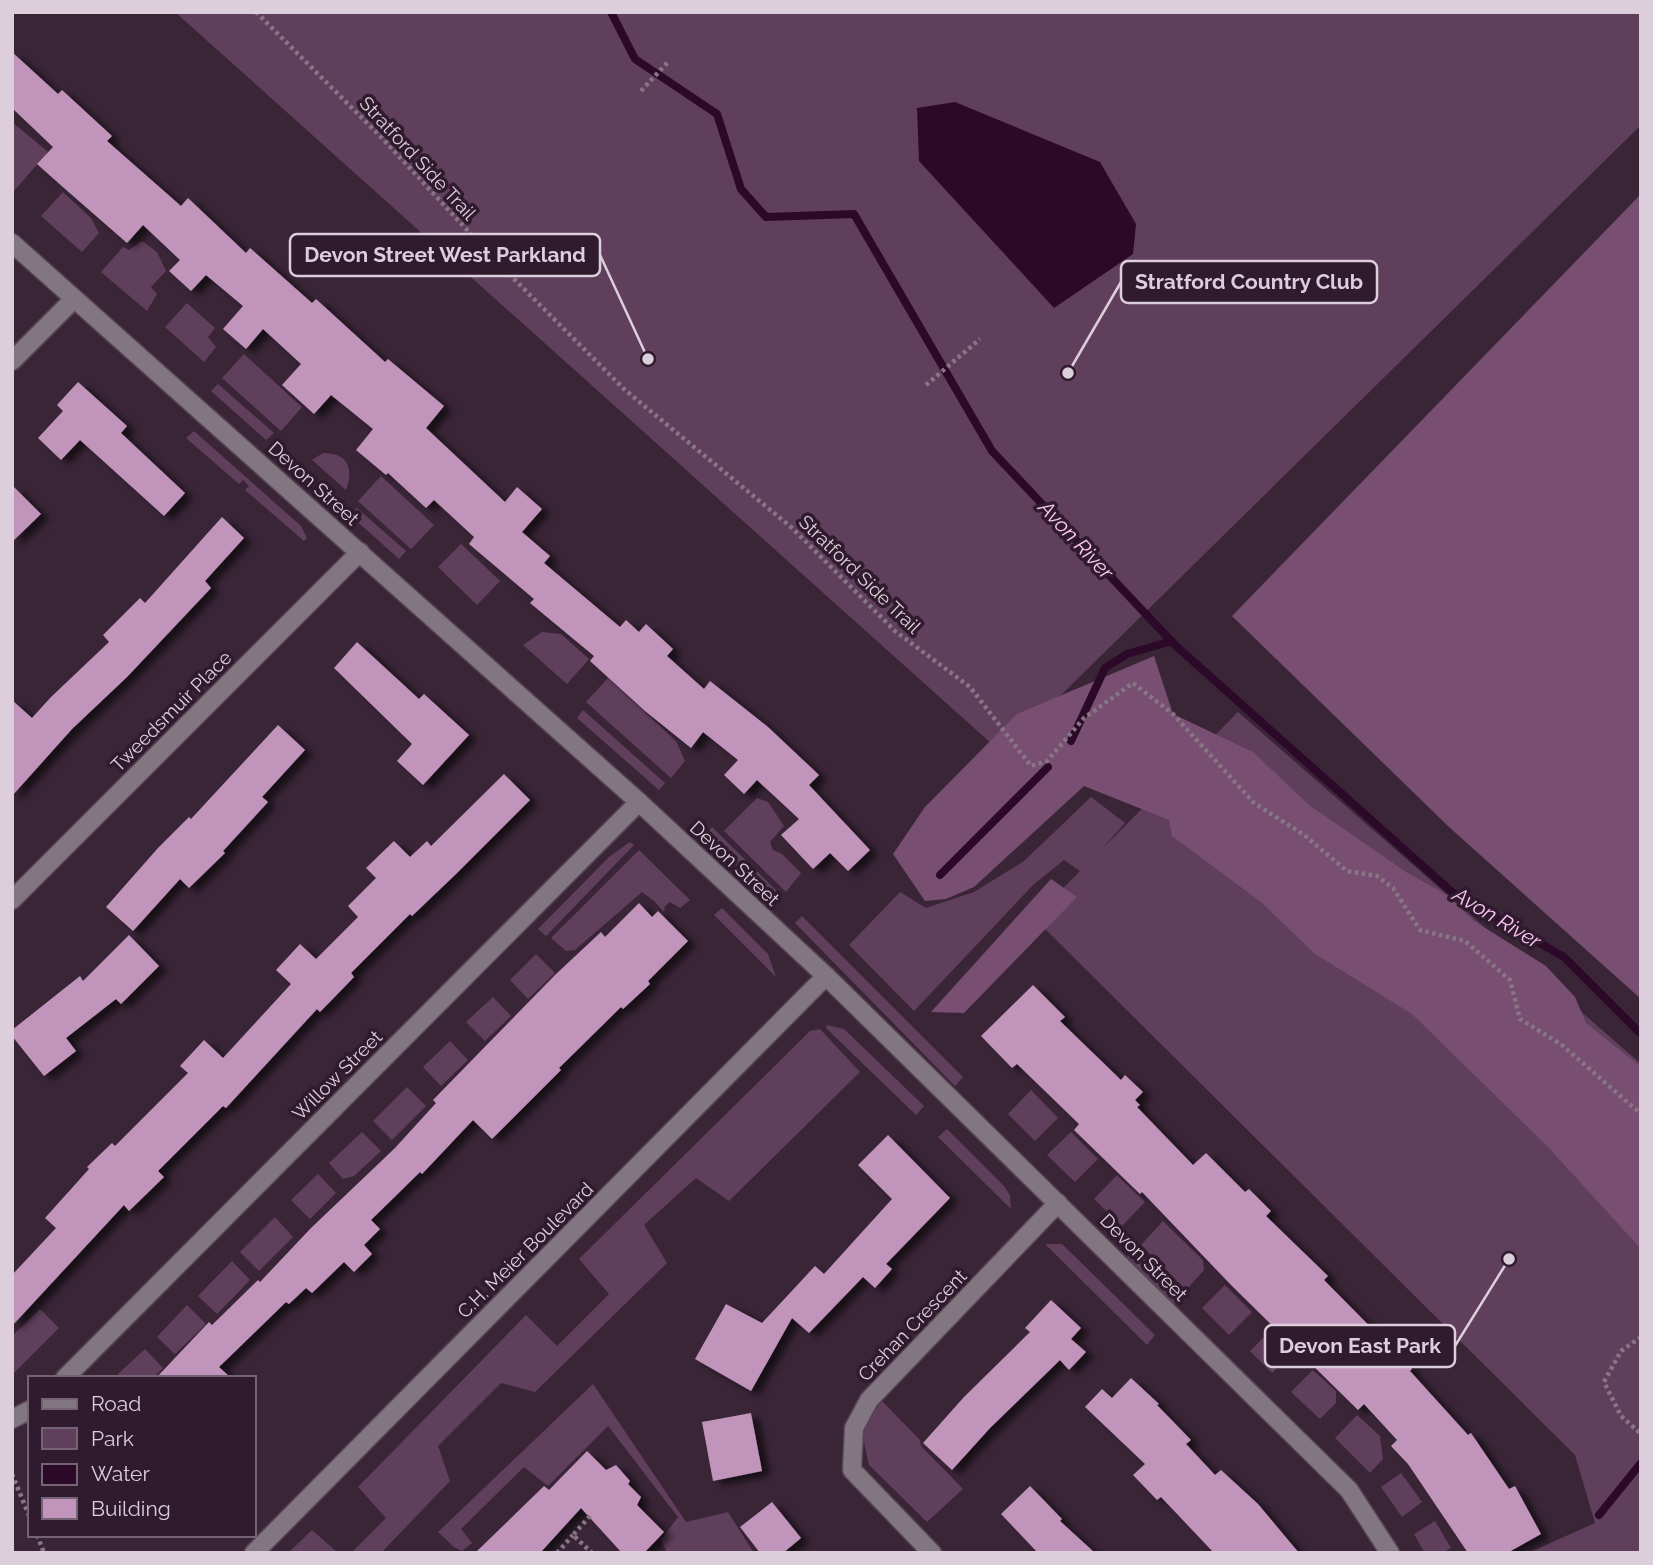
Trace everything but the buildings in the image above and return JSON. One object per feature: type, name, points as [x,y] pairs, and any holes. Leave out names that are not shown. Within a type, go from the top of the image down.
[{"type":"street","name":"Devon Street","points":[[12,243],[639,802],[826,976],[1349,1490],[1390,1553]]},
{"type":"street","points":[[12,360],[74,299]]},
{"type":"street","name":"Tweedsmuir Place","points":[[12,900],[360,552]]},
{"type":"street","name":"Willow Street","points":[[67,1376],[639,802]]},
{"type":"street","name":"C.H. Meier Boulevard","points":[[254,1553],[826,976]]},
{"type":"street","name":"Crehan Crescent","points":[[932,1553],[852,1470],[854,1428],[869,1400],[1058,1203]]},
{"type":"street","points":[[12,1419],[28,1411]]},
{"type":"path","name":"Stratford Side Trail","points":[[256,12],[382,138],[494,259],[625,390],[791,527],[895,631],[970,687],[1031,766],[1047,761],[1084,718],[1133,684],[1173,714],[1254,803],[1304,835],[1347,871],[1377,876],[1393,888],[1420,930],[1465,940],[1510,980],[1520,1019],[1562,1045],[1641,1114]]},
{"type":"path","points":[[641,91],[668,62]]},
{"type":"path","points":[[926,385],[981,339]]},
{"type":"path","points":[[1641,1336],[1621,1351],[1604,1382],[1621,1416],[1641,1434]]},
{"type":"path","points":[[12,1474],[28,1513]]},
{"type":"path","points":[[556,1553],[590,1516]]},
{"type":"path","points":[[573,1535],[593,1553]]},
{"type":"green space","points":[[175,12],[1641,12],[1641,125],[1002,753]]},
{"type":"green space","points":[[12,122],[48,152],[14,191],[12,190]]},
{"type":"green space","points":[[63,192],[91,218],[99,233],[82,252],[41,216]]},
{"type":"green space","points":[[142,241],[157,252],[166,271],[151,287],[157,294],[147,311],[101,272],[123,247],[129,250]]},
{"type":"green space","points":[[187,303],[215,328],[208,337],[216,347],[204,362],[165,327]]},
{"type":"green space","points":[[244,354],[302,407],[281,431],[222,378]]},
{"type":"green space","points":[[218,384],[274,433],[266,440],[211,391]]},
{"type":"green space","points":[[194,431],[301,526],[307,538],[304,541],[245,490],[249,486],[243,480],[239,484],[186,438]]},
{"type":"green space","points":[[323,453],[338,456],[347,463],[349,475],[346,490],[312,460]]},
{"type":"green space","points":[[381,476],[434,525],[411,549],[358,501]]},
{"type":"green space","points":[[357,508],[406,551],[399,559],[350,515]]},
{"type":"green space","points":[[461,544],[500,581],[477,605],[438,567]]},
{"type":"green space","points":[[542,632],[561,634],[589,659],[567,684],[523,645]]},
{"type":"green space","points":[[608,678],[676,741],[685,761],[671,778],[586,702]]},
{"type":"green space","points":[[583,710],[665,783],[659,790],[577,718]]},
{"type":"green space","points":[[1238,712],[1641,1064],[1641,1553],[1528,1553],[1595,1523],[1575,1455],[1034,918],[1080,871],[1064,860],[1033,885],[914,1011],[849,945],[900,892],[926,908],[974,892],[1024,861],[1091,797],[1125,823],[1098,853]]},
{"type":"green space","points":[[757,798],[768,802],[784,826],[770,842],[773,850],[782,854],[801,873],[786,892],[724,831]]},
{"type":"green space","points":[[712,827],[782,896],[774,903],[706,835]]},
{"type":"green space","points":[[630,842],[634,845],[546,936],[538,929],[609,857]]},
{"type":"green space","points":[[639,850],[690,900],[680,908],[670,902],[665,906],[664,912],[642,892],[575,950],[566,951],[551,938]]},
{"type":"green space","points":[[722,908],[768,954],[776,977],[714,915]]},
{"type":"green space","points":[[802,916],[963,1077],[955,1086],[795,923]]},
{"type":"green space","points":[[536,954],[555,973],[528,999],[510,980]]},
{"type":"green space","points":[[493,997],[511,1016],[485,1041],[466,1022]]},
{"type":"green space","points":[[827,1025],[844,1029],[924,1106],[916,1115],[826,1028]]},
{"type":"green space","points":[[820,1029],[860,1072],[729,1201],[696,1178],[644,1225],[667,1263],[535,1392],[501,1383],[438,1446],[450,1481],[381,1553],[351,1553],[386,1518],[358,1487],[526,1315],[557,1346],[609,1294],[579,1259],[810,1031]]},
{"type":"green space","points":[[450,1041],[468,1060],[441,1086],[423,1067]]},
{"type":"green space","points":[[407,1087],[426,1106],[392,1140],[373,1121]]},
{"type":"green space","points":[[1031,1090],[1058,1118],[1035,1141],[1008,1114]]},
{"type":"green space","points":[[947,1129],[1004,1186],[1010,1195],[1011,1209],[938,1137]]},
{"type":"green space","points":[[362,1132],[381,1151],[354,1176],[343,1179],[329,1163]]},
{"type":"green space","points":[[1071,1132],[1098,1159],[1075,1182],[1047,1155]]},
{"type":"green space","points":[[318,1174],[336,1193],[310,1219],[291,1200]]},
{"type":"green space","points":[[1117,1175],[1145,1202],[1122,1226],[1094,1199]]},
{"type":"green space","points":[[275,1217],[293,1237],[259,1271],[240,1252]]},
{"type":"green space","points":[[1163,1221],[1203,1260],[1204,1270],[1186,1290],[1141,1245]]},
{"type":"green space","points":[[1045,1244],[1062,1244],[1155,1335],[1147,1345]]},
{"type":"green space","points":[[1134,1249],[1181,1295],[1174,1305],[1127,1257]]},
{"type":"green space","points":[[232,1261],[250,1280],[217,1314],[198,1296]]},
{"type":"green space","points":[[1225,1285],[1252,1312],[1229,1335],[1202,1308]]},
{"type":"green space","points":[[187,1305],[206,1324],[175,1354],[157,1337]]},
{"type":"green space","points":[[40,1309],[59,1328],[12,1375],[12,1336]]},
{"type":"green space","points":[[1272,1329],[1294,1351],[1272,1373],[1250,1351]]},
{"type":"green space","points":[[145,1349],[163,1368],[155,1376],[118,1374]]},
{"type":"green space","points":[[1313,1370],[1336,1391],[1336,1403],[1320,1419],[1291,1392]]},
{"type":"green space","points":[[593,1384],[686,1522],[728,1512],[754,1553],[667,1553],[661,1540],[678,1517],[608,1426],[548,1486],[524,1467],[461,1529],[472,1543],[462,1551],[438,1532]]},
{"type":"green space","points":[[882,1401],[963,1489],[927,1522],[869,1465],[862,1434],[870,1415]]},
{"type":"green space","points":[[1357,1415],[1380,1436],[1383,1459],[1370,1473],[1335,1438]]},
{"type":"green space","points":[[1401,1473],[1422,1502],[1402,1517],[1381,1487]]},
{"type":"green space","points":[[1435,1521],[1451,1548],[1442,1553],[1425,1553],[1414,1534]]},
{"type":"green space","points":[[312,1530],[338,1553],[288,1553]]},
{"type":"shaded area","points":[[1641,194],[1641,999],[1449,827],[1232,616]]},
{"type":"shaded area","points":[[1154,656],[1173,714],[1253,752],[1309,805],[1406,872],[1447,895],[1474,921],[1546,966],[1575,997],[1586,1023],[1641,1067],[1641,1249],[1548,1147],[1412,1014],[1315,954],[1261,902],[1172,836],[1169,820],[1084,786],[974,887],[946,899],[925,901],[893,854],[925,807],[1017,714]]},
{"type":"shaded area","points":[[1051,879],[1077,897],[964,1013],[931,1012]]},
{"type":"water","points":[[955,102],[1100,162],[1136,224],[1133,254],[1054,308],[919,161],[917,108]]},
{"type":"waterway","name":"Avon River","points":[[611,12],[635,59],[717,114],[741,189],[766,217],[854,214],[992,451],[1175,645],[1453,893],[1564,957],[1641,1034]]},
{"type":"waterway","points":[[1071,741],[1105,668],[1127,654],[1172,641]]},
{"type":"waterway","points":[[940,875],[1048,767]]},
{"type":"waterway","points":[[1599,1515],[1641,1463]]},
{"type":"place","name":"Devon Street West Parkland","points":[[648,359]]},
{"type":"place","name":"Stratford Country Club","points":[[1068,373]]},
{"type":"place","name":"Devon East Park","points":[[1509,1259]]}]
